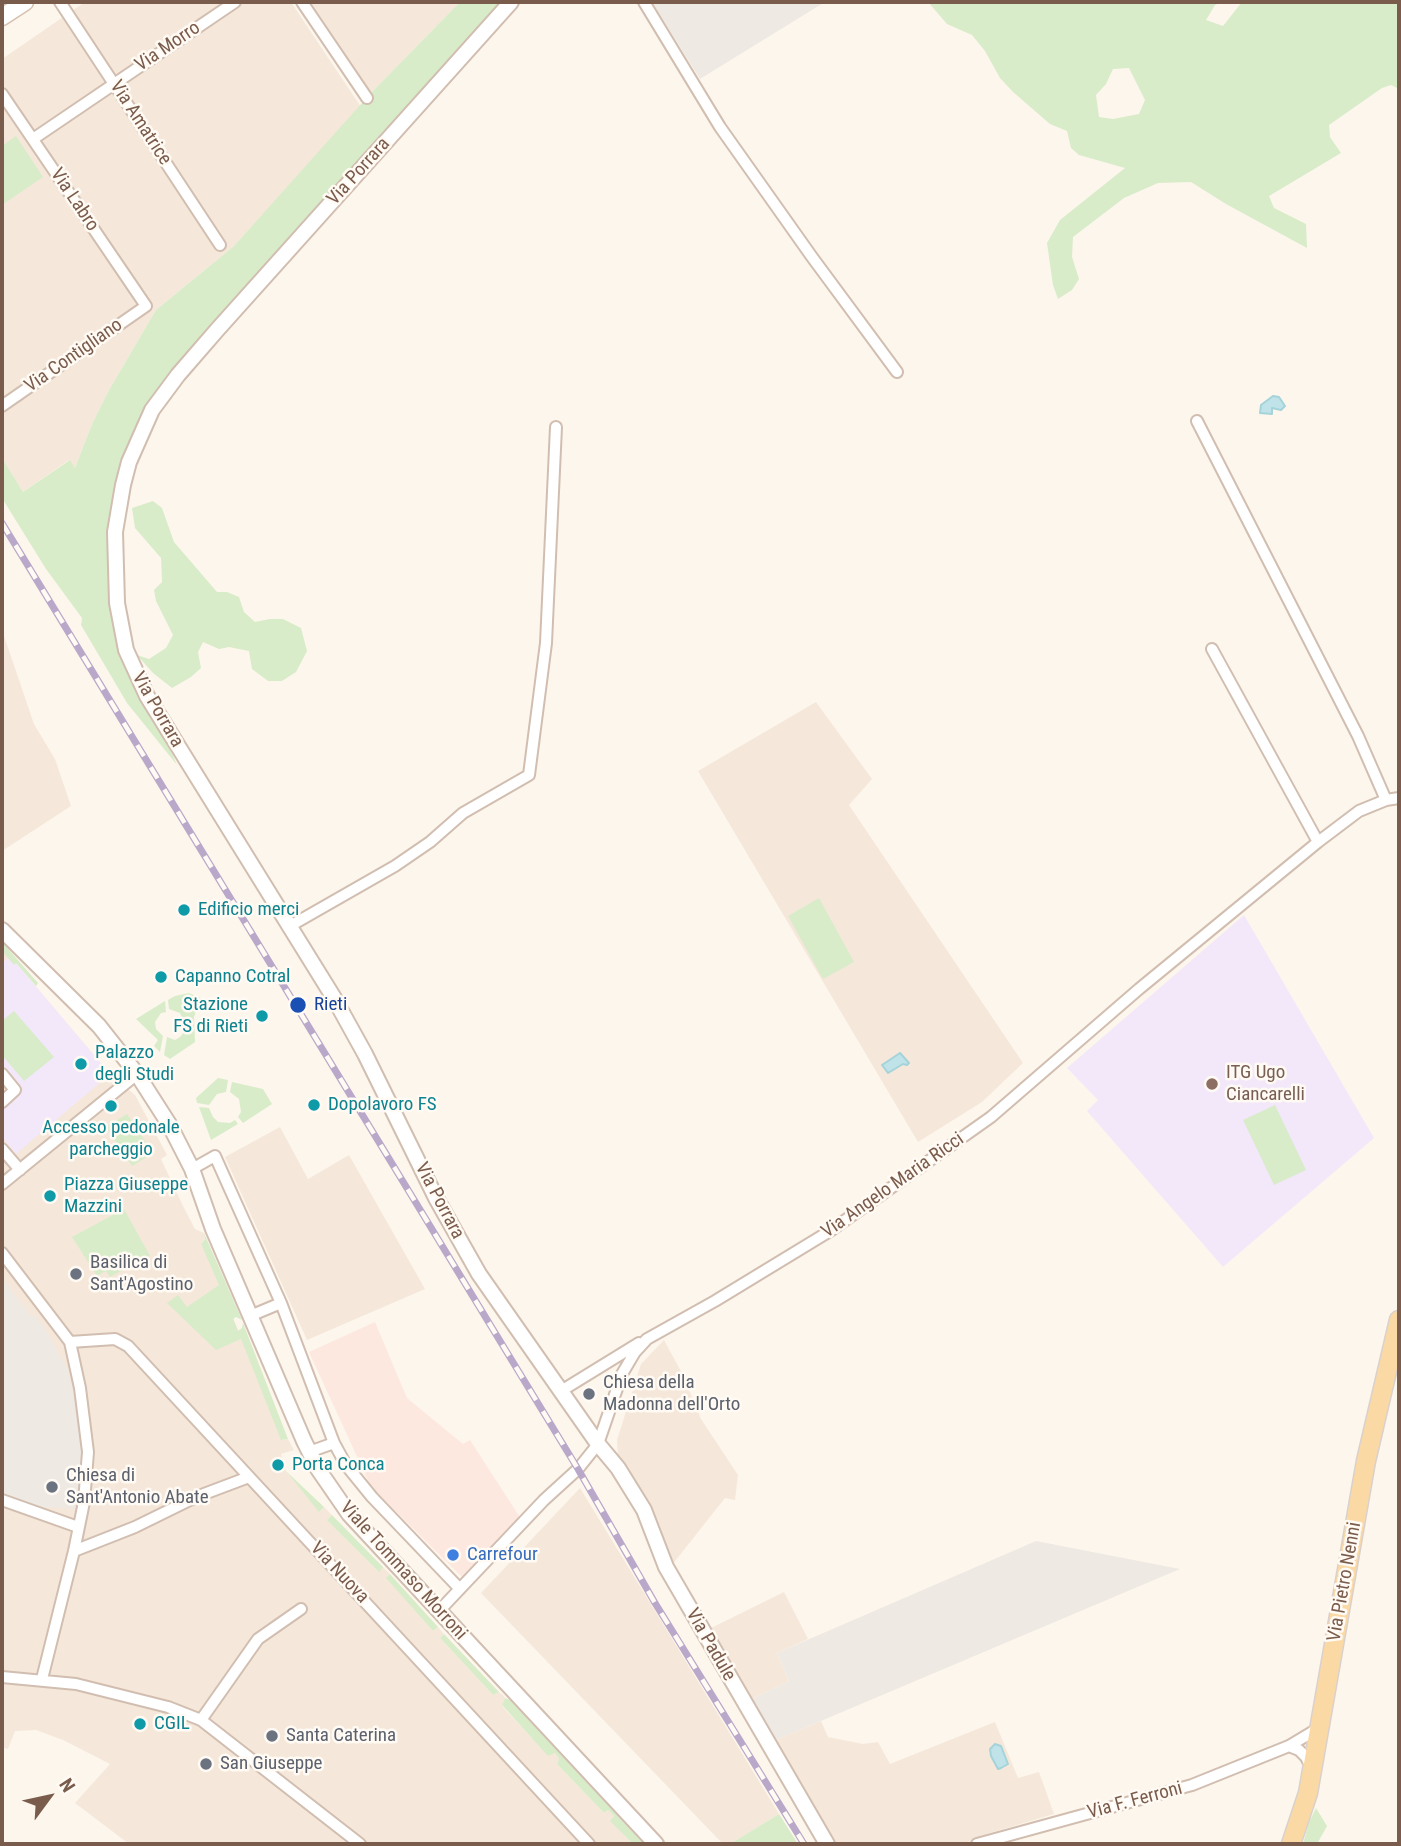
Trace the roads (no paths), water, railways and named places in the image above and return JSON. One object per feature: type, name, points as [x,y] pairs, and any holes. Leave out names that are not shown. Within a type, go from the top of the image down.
[{"type":"main road","points":[[2,17],[25,2]]},
{"type":"main road","name":"Via Pietro Nenni","points":[[1291,1844],[1298,1829],[1312,1769],[1366,1461],[1399,1320]]},
{"type":"street","name":"Via Amatrice","points":[[60,2],[220,245]]},
{"type":"street","name":"Via Morro","points":[[33,139],[235,2]]},
{"type":"street","points":[[302,2],[367,98]]},
{"type":"street","name":"Via Porrara","points":[[511,2],[178,375],[152,410],[133,453],[123,485],[115,532],[116,592],[126,650],[147,696],[361,1046],[432,1192],[471,1260],[598,1444]]},
{"type":"street","points":[[645,2],[720,128],[897,372]]},
{"type":"street","name":"Via Labro","points":[[2,94],[146,306]]},
{"type":"street","name":"Via Contigliano","points":[[2,406],[146,306]]},
{"type":"street","points":[[1197,421],[1358,736],[1386,800]]},
{"type":"street","points":[[290,926],[395,866],[430,842],[463,813],[529,775],[546,643],[556,427]]},
{"type":"street","points":[[1212,649],[1318,842]]},
{"type":"street","name":"Via Angelo Maria Ricci","points":[[438,1612],[544,1500],[578,1469],[598,1444],[622,1374],[635,1352],[647,1339],[830,1231],[990,1117],[1318,842],[1359,811],[1386,800],[1399,798]]},
{"type":"street","name":"Viale Tommaso Morroni","points":[[2,930],[99,1026],[137,1074],[175,1133],[192,1168],[213,1229],[309,1452],[349,1514],[656,1844]]},
{"type":"street","points":[[2,1074],[15,1090],[2,1102]]},
{"type":"street","points":[[2,1184],[137,1074]]},
{"type":"street","points":[[2,1149],[20,1170]]},
{"type":"street","points":[[192,1168],[215,1156],[281,1303],[334,1443],[346,1465],[460,1589]]},
{"type":"street","points":[[2,1252],[70,1342],[80,1388],[88,1452],[74,1551],[42,1679]]},
{"type":"street","points":[[250,1316],[281,1303]]},
{"type":"street","name":"Via Nuova","points":[[70,1342],[115,1339],[128,1346],[589,1844]]},
{"type":"street","points":[[561,1391],[647,1339]]},
{"type":"street","points":[[309,1452],[334,1443]]},
{"type":"street","name":"Via Padule","points":[[598,1444],[618,1468],[644,1510],[666,1567],[827,1844]]},
{"type":"street","points":[[74,1551],[249,1477]]},
{"type":"street","points":[[2,1500],[78,1527]]},
{"type":"street","points":[[201,1720],[258,1639],[301,1609]]},
{"type":"street","points":[[2,1677],[76,1684],[168,1707],[201,1720],[360,1844]]},
{"type":"street","name":"Via F. Ferroni","points":[[977,1844],[1192,1786],[1289,1746],[1320,1728]]},
{"type":"street","points":[[1289,1746],[1299,1750],[1312,1769]]},
{"type":"water","points":[[1273,396],[1279,397],[1285,406],[1281,410],[1272,408],[1272,414],[1260,413],[1261,405]]},
{"type":"water","points":[[900,1053],[909,1063],[888,1073],[882,1065]]},
{"type":"water","points":[[995,1744],[1001,1746],[1008,1764],[998,1769],[990,1749]]},
{"type":"railway","points":[[2,523],[578,1469],[655,1603],[804,1844]]},
{"type":"place","name":"Edificio merci","points":[[184,910]]},
{"type":"place","name":"Capanno Cotral","points":[[161,977]]},
{"type":"place","name":"Rieti","points":[[298,1005]]},
{"type":"place","name":"Stazione FS di Rieti","points":[[262,1016]]},
{"type":"place","name":"Palazzo degli Studi","points":[[81,1064]]},
{"type":"place","name":"ITG Ugo Ciancarelli","points":[[1212,1084]]},
{"type":"place","name":"Dopolavoro FS","points":[[314,1105]]},
{"type":"place","name":"Accesso pedonale parcheggio","points":[[111,1106]]},
{"type":"place","name":"Piazza Giuseppe Mazzini","points":[[50,1196]]},
{"type":"place","name":"Basilica di Sant'Agostino","points":[[76,1274]]},
{"type":"place","name":"Chiesa della Madonna dell'Orto","points":[[589,1394]]},
{"type":"place","name":"Porta Conca","points":[[278,1465]]},
{"type":"place","name":"Chiesa di Sant'Antonio Abate","points":[[52,1487]]},
{"type":"place","name":"Carrefour","points":[[453,1555]]},
{"type":"place","name":"CGIL","points":[[140,1724]]},
{"type":"place","name":"Santa Caterina","points":[[272,1736]]},
{"type":"place","name":"San Giuseppe","points":[[206,1764]]}]
